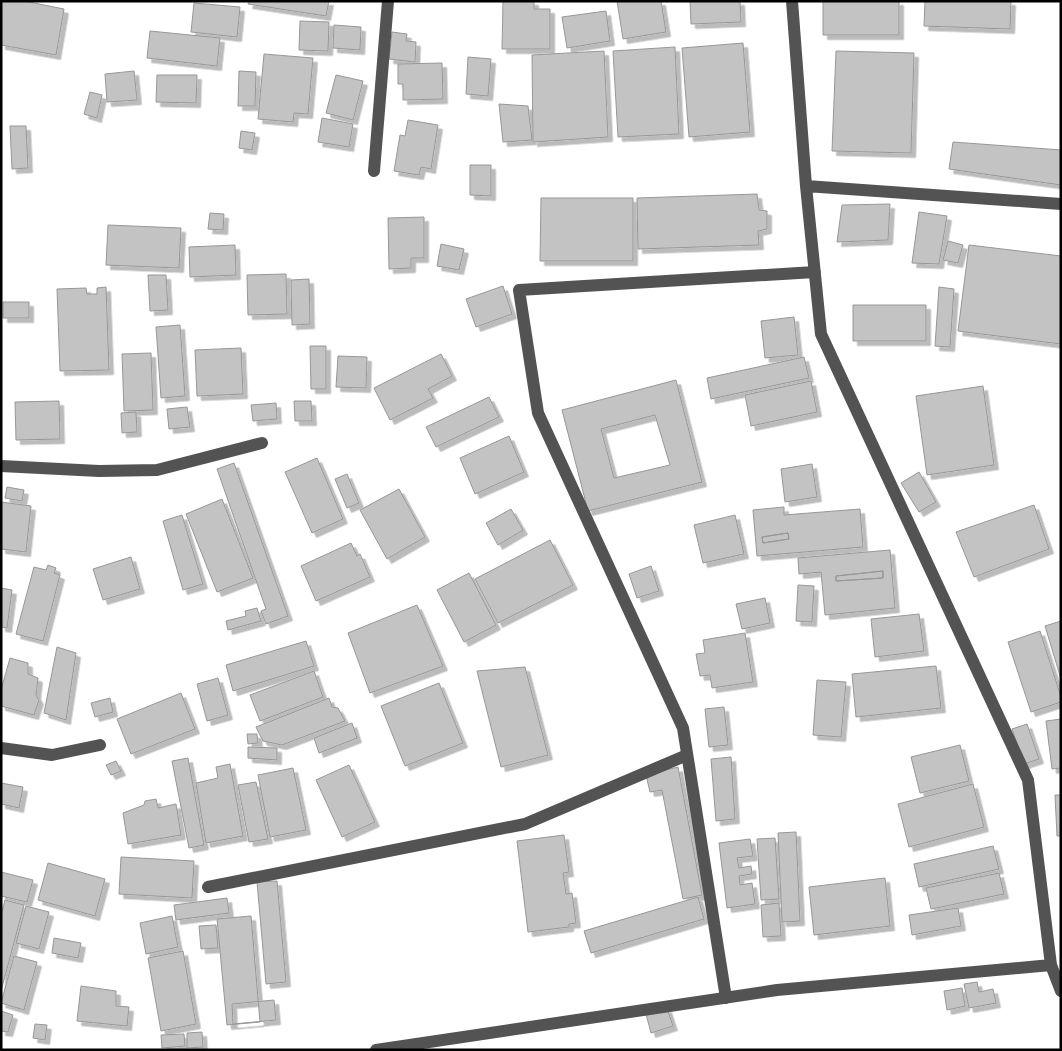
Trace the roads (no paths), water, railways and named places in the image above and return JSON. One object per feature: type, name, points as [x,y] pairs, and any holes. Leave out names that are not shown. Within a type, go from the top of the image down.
[{"type":"street","points":[[374,171],[388,1]]},
{"type":"street","points":[[792,1],[806,186],[821,334],[1028,780],[1051,965],[1061,991]]},
{"type":"street","points":[[806,186],[1061,204]]},
{"type":"street","points":[[726,998],[682,728],[538,413],[519,290],[815,272]]},
{"type":"street","points":[[1,466],[99,471],[157,470],[262,443]]},
{"type":"street","points":[[1,748],[52,755],[100,745]]},
{"type":"street","points":[[208,887],[525,824],[687,755]]},
{"type":"street","points":[[376,1050],[777,990],[1051,965]]}]
